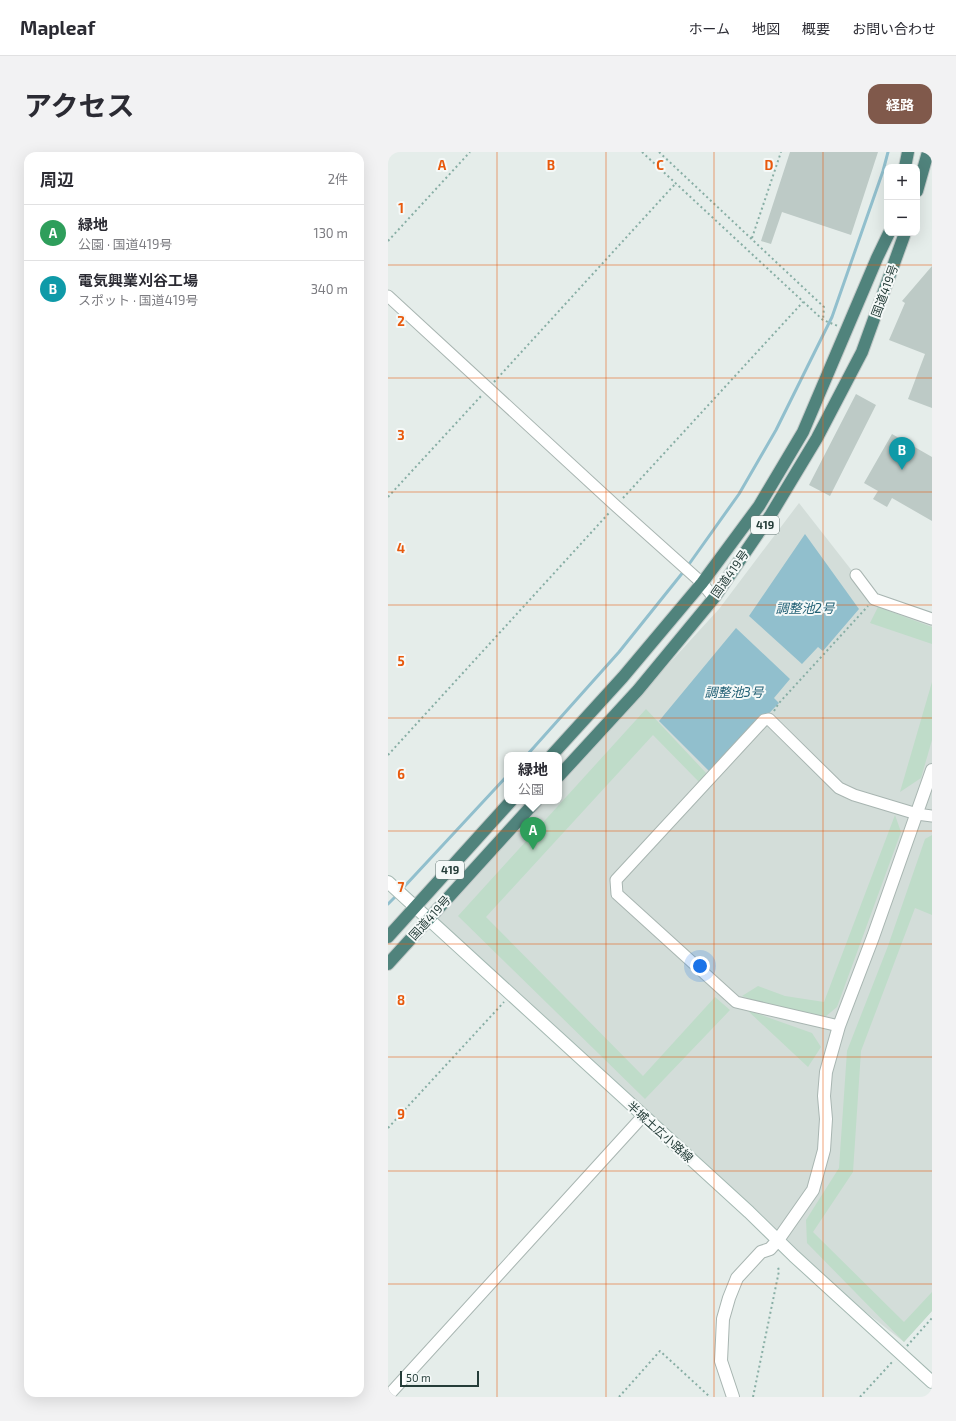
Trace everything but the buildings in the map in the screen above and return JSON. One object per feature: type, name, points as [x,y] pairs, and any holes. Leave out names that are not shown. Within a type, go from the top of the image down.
[{"type":"highway","points":[[906,164],[908,152]]},
{"type":"highway","points":[[920,180],[928,152]]},
{"type":"highway","name":"国道419号","points":[[555,752],[623,677],[702,583],[759,506],[803,432],[888,236]]},
{"type":"highway","name":"国道419号","points":[[562,773],[638,690],[714,598],[770,516],[817,438],[862,352],[904,236]]},
{"type":"highway","name":"国道419号","points":[[388,937],[416,908],[508,804]]},
{"type":"highway","name":"国道419号","points":[[388,964],[533,804]]},
{"type":"main road","points":[[733,1397],[721,1361],[723,1319],[729,1298],[737,1278],[761,1252],[770,1249],[778,1240],[813,1190],[824,1150],[826,1119],[824,1096],[826,1072],[839,1026],[873,937],[932,770]]},
{"type":"main road","name":"半城土広小路線","points":[[391,885],[932,1382]]},
{"type":"street","points":[[388,296],[702,583],[714,598]]},
{"type":"street","points":[[856,575],[874,599],[932,619]]},
{"type":"street","points":[[839,1026],[736,1002],[617,894],[616,880],[764,720],[769,720],[839,788],[854,795],[917,814],[932,816]]},
{"type":"street","points":[[388,1396],[643,1116]]},
{"type":"path","points":[[388,241],[470,152]]},
{"type":"path","points":[[642,152],[823,320],[836,325]]},
{"type":"path","points":[[659,152],[824,307],[823,320]]},
{"type":"path","points":[[752,238],[781,152]]},
{"type":"path","points":[[388,497],[676,183]]},
{"type":"path","points":[[388,755],[803,302]]},
{"type":"path","points":[[769,720],[779,703],[874,599]]},
{"type":"path","points":[[388,1128],[510,995]]},
{"type":"path","points":[[753,1397],[779,1272],[778,1267]]},
{"type":"path","points":[[619,1397],[660,1351],[710,1397]]},
{"type":"shaded area","points":[[799,503],[874,599],[932,619],[932,1311],[904,1342],[794,1256],[436,919],[541,804],[562,804],[562,781],[719,609]]},
{"type":"green space","points":[[878,607],[932,627],[932,644],[870,623]]},
{"type":"green space","points":[[932,682],[932,740],[921,778],[900,792]]},
{"type":"green space","points":[[646,709],[708,775],[700,783],[653,735],[486,917],[643,1076],[715,997],[730,1010],[645,1099],[458,916],[560,804],[562,804],[562,801]]},
{"type":"green space","points":[[895,815],[901,832],[837,1007],[825,1017],[779,1009],[742,996],[758,986],[785,996],[824,1002]]},
{"type":"green space","points":[[932,835],[932,915],[915,908],[861,1051],[853,1172],[813,1232],[904,1322],[932,1292],[932,1311],[904,1342],[807,1243],[806,1220],[839,1168],[847,1051],[888,946],[925,839]]},
{"type":"green space","points":[[747,1010],[812,1033],[821,1047],[808,1067]]},
{"type":"water","name":"調整池2号","points":[[805,534],[859,609],[823,651],[818,647],[802,664],[749,616]]},
{"type":"water","name":"調整池3号","points":[[736,628],[790,679],[774,698],[779,703],[711,773],[659,721]]},
{"type":"waterway","points":[[687,567],[739,494],[776,430],[832,317],[883,171],[888,152]]},
{"type":"waterway","points":[[530,752],[619,652],[684,571]]},
{"type":"waterway","points":[[402,889],[504,779]]},
{"type":"waterway","points":[[388,904],[398,894]]},
{"type":"place","name":"電気興業刈谷工場","points":[[902,470]]},
{"type":"place","name":"緑地","points":[[533,850]]}]
